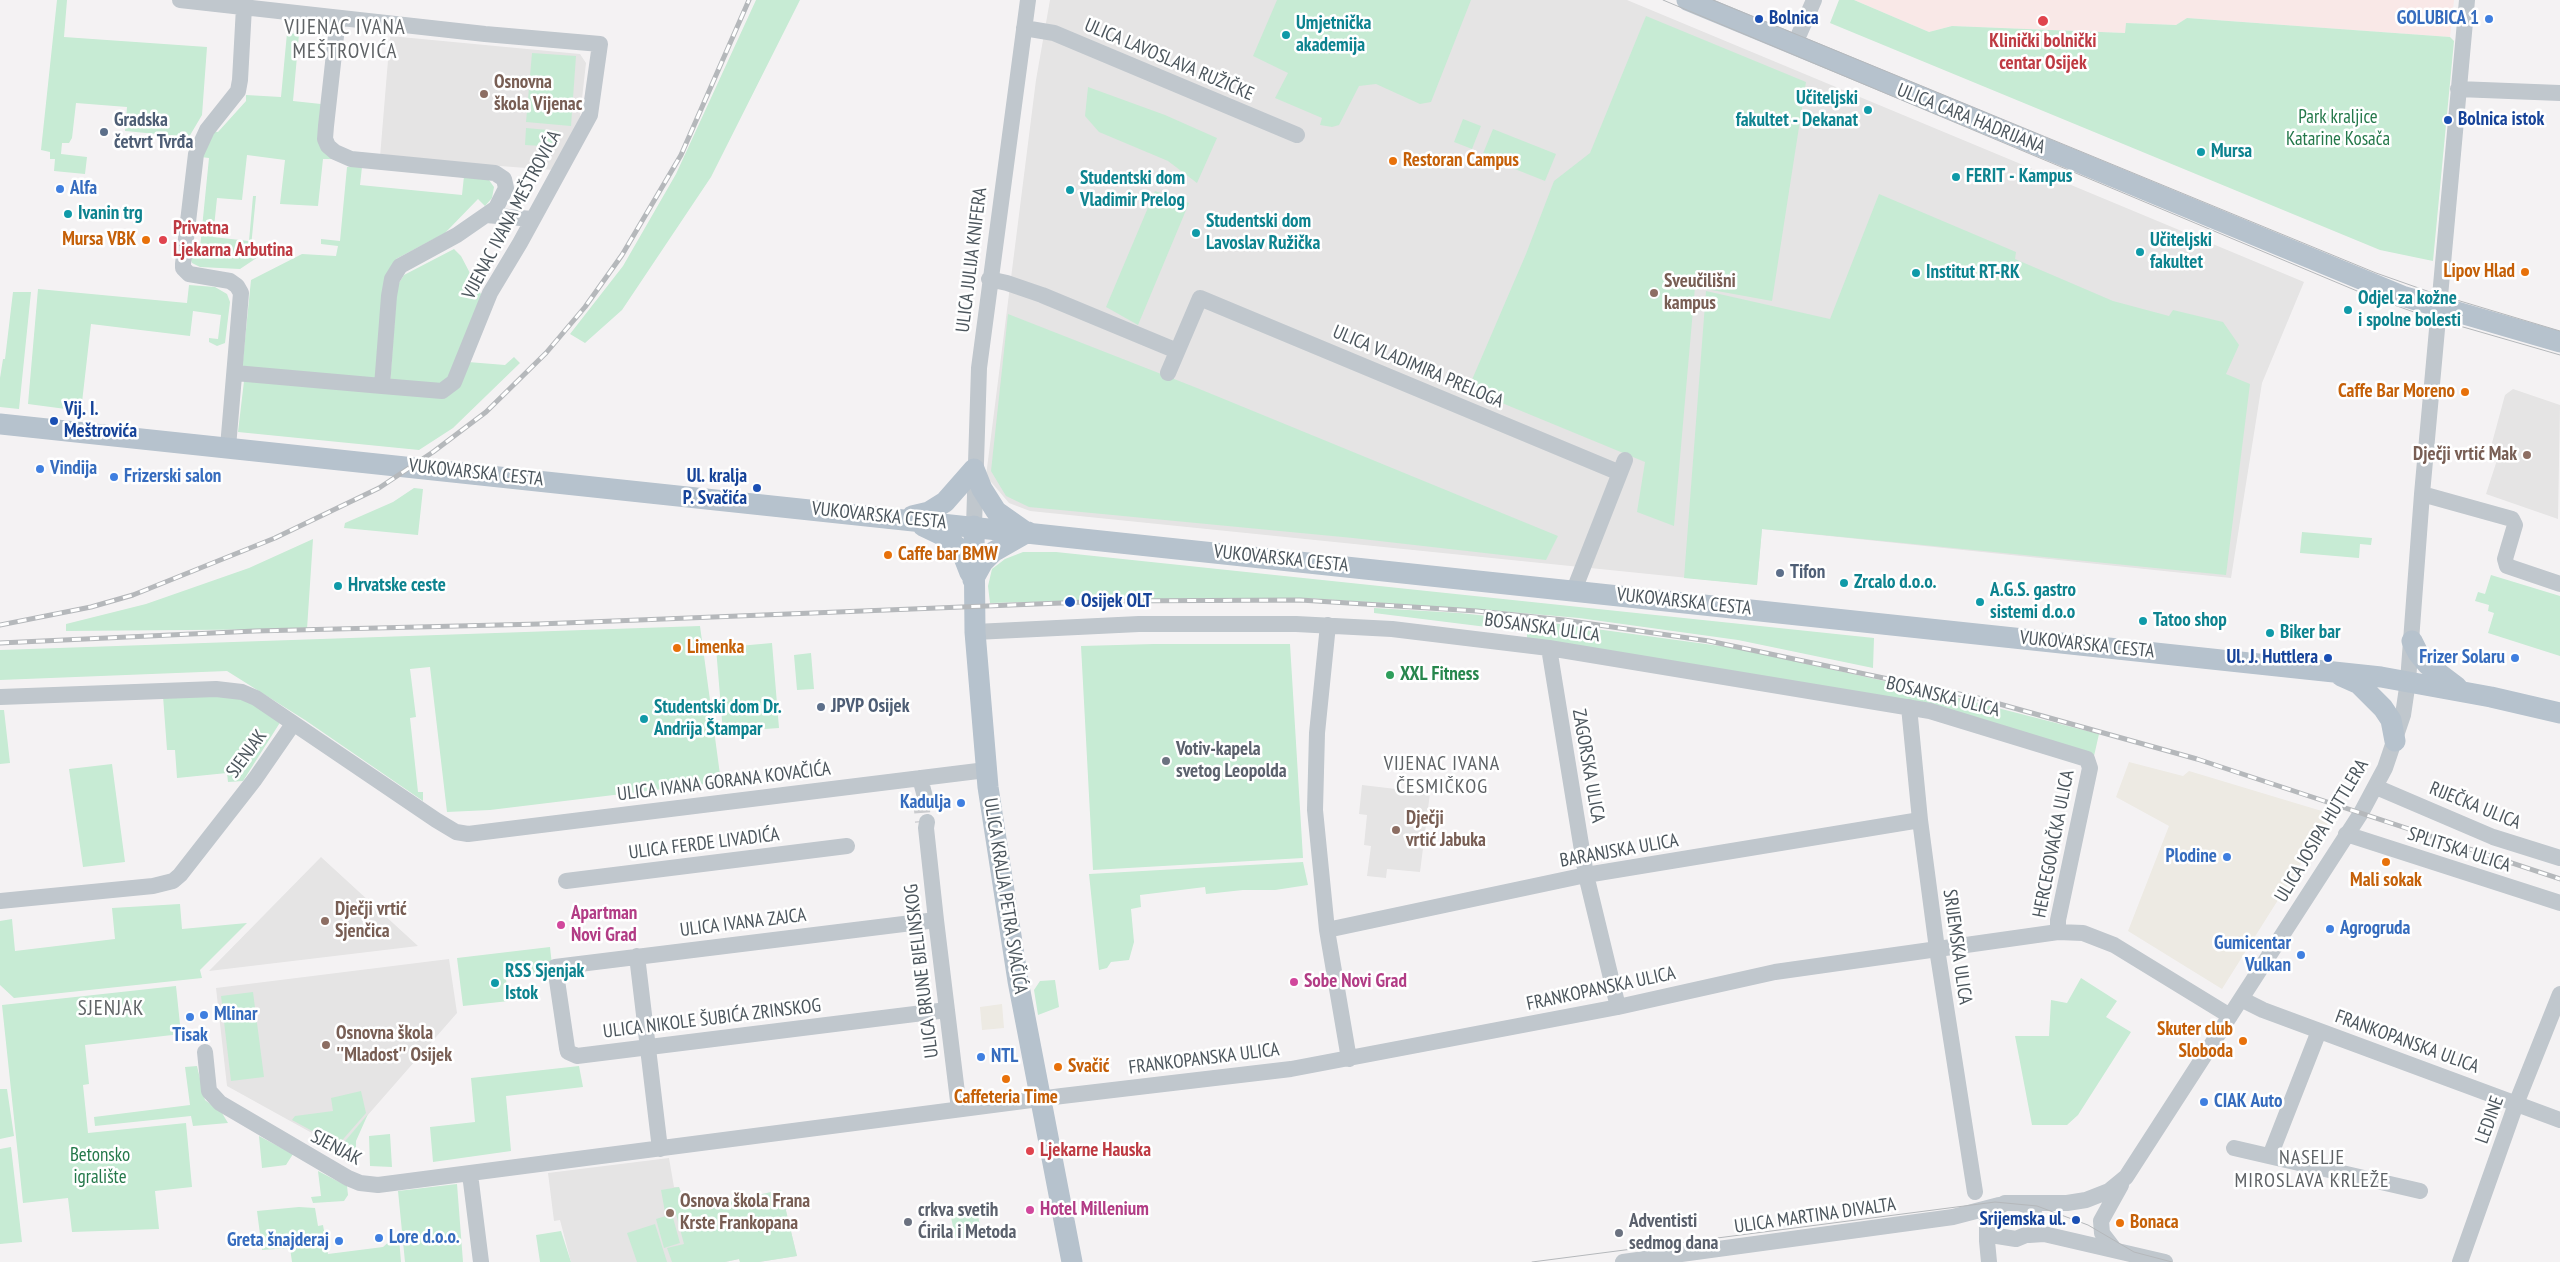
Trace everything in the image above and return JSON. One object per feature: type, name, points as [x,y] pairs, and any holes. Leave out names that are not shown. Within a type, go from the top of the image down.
[{"type":"main road","name":"ULICA CARA HADRIJANA","points":[[1687,0],[2312,260],[2402,296],[2439,307]]},
{"type":"main road","points":[[2439,307],[2560,342]]},
{"type":"main road","name":"VUKOVARSKA CESTA","points":[[0,424],[2329,671],[2408,681],[2463,691],[2560,714]]},
{"type":"main road","points":[[899,518],[922,515],[945,502],[974,470],[982,489],[996,511],[1016,526],[1028,532]]},
{"type":"main road","points":[[899,518],[934,530],[946,537],[963,556],[973,580]]},
{"type":"main road","name":"ULICA KRALJA PETRA SVAČIĆA","points":[[974,526],[973,580],[975,632],[986,770],[1016,971],[1072,1262]]},
{"type":"main road","points":[[973,580],[983,562],[993,552],[1028,532]]},
{"type":"main road","points":[[2412,641],[2418,653],[2428,665],[2463,691]]},
{"type":"main road","points":[[2329,671],[2359,684],[2370,693],[2391,720],[2395,741]]},
{"type":"street","name":"VIJENAC IVANA MEŠTROVIĆA","points":[[180,0],[600,44],[590,115],[490,293],[457,376],[449,388],[442,391],[234,373]]},
{"type":"street","name":"ULICA JULIJA KNIFERA","points":[[974,526],[976,399],[989,279],[1028,0]]},
{"type":"street","points":[[1794,46],[1814,0]]},
{"type":"street","points":[[2439,307],[2467,0]]},
{"type":"street","points":[[228,447],[239,288],[230,281],[189,274],[183,268],[183,264],[196,154],[207,130],[238,91],[244,7]]},
{"type":"street","name":"VIJENAC IVANA MEŠTROVIĆA","points":[[338,18],[326,126],[328,146],[335,152],[351,159],[495,173],[504,179],[506,188],[501,202],[486,215],[457,235],[400,266],[392,280],[382,386]]},
{"type":"street","name":"ULICA LAVOSLAVA RUŽIČKE","points":[[1024,28],[1054,33],[1297,135]]},
{"type":"street","points":[[2458,89],[2560,93]]},
{"type":"street","points":[[486,215],[532,219]]},
{"type":"street","points":[[989,279],[1042,295],[1177,351],[1168,373]]},
{"type":"street","name":"ULICA VLADIMIRA PRELOGA","points":[[1177,351],[1200,298],[1622,467],[1574,590]]},
{"type":"street","name":"ULICA JOSIPA HUTTLERA","points":[[2019,1202],[2068,1203],[2101,1195],[2126,1177],[2242,999],[2376,787],[2395,741],[2405,706],[2439,307]]},
{"type":"street","points":[[2422,494],[2512,519],[2515,522],[2505,559],[2507,566],[2560,584]]},
{"type":"street","name":"BOSANSKA ULICA","points":[[975,632],[1139,624],[1328,625],[1392,629],[1549,648],[1909,707],[2081,756],[2087,759],[2089,764]]},
{"type":"street","points":[[1328,625],[1316,734],[1314,792],[1327,930],[1349,1059]]},
{"type":"street","name":"ZAGORSKA ULICA","points":[[1549,648],[1586,876],[1618,1008]]},
{"type":"street","name":"SJENJAK","points":[[0,698],[231,690],[249,694],[436,820],[456,832],[468,834]]},
{"type":"street","name":"SRIJEMSKA ULICA","points":[[1909,707],[1920,820],[1937,949],[1975,1192]]},
{"type":"street","name":"SJENJAK","points":[[0,901],[153,886],[173,881],[180,876],[255,779],[293,724]]},
{"type":"street","name":"HERCEGOVAČKA ULICA","points":[[2058,932],[2058,920],[2089,764]]},
{"type":"street","name":"ULICA IVANA GORANA KOVAČIĆA","points":[[468,834],[922,791],[986,770]]},
{"type":"street","name":"RIJEČKA ULICA","points":[[2376,787],[2493,837],[2560,858]]},
{"type":"street","name":"BARANJSKA ULICA","points":[[1327,930],[1586,876],[1920,820]]},
{"type":"street","name":"ULICA BRUNE BJELINSKOG","points":[[926,824],[959,1109]]},
{"type":"street","name":"SPLITSKA ULICA","points":[[2346,834],[2560,903]]},
{"type":"street","name":"ULICA FERDE LIVADIĆA","points":[[566,881],[847,846]]},
{"type":"street","name":"ULICA IVANA ZAJCA","points":[[555,967],[936,920]]},
{"type":"street","name":"FRANKOPANSKA ULICA","points":[[660,1149],[959,1109],[1291,1069],[1618,1008],[1775,972],[2058,932],[2083,933],[2114,945],[2230,1016]]},
{"type":"street","points":[[637,956],[660,1149]]},
{"type":"street","name":"ULICA NIKOLE ŠUBIĆA ZRINSKOG","points":[[555,967],[568,1052],[577,1056],[947,1010]]},
{"type":"street","name":"LEDINE","points":[[2460,1262],[2516,1104],[2560,994]]},
{"type":"street","name":"FRANKOPANSKA ULICA","points":[[2242,999],[2319,1031],[2560,1120]]},
{"type":"street","points":[[2270,1156],[2319,1031]]},
{"type":"street","name":"SJENJAK","points":[[205,1052],[209,1091],[213,1098],[245,1119],[354,1181],[378,1185],[660,1149]]},
{"type":"street","points":[[2234,1148],[2420,1191]]},
{"type":"street","points":[[470,1174],[481,1262]]},
{"type":"street","points":[[2109,1248],[2102,1232],[2101,1221],[2126,1177]]},
{"type":"street","points":[[1959,1216],[1972,1204],[1975,1192],[1997,1206]]},
{"type":"street","points":[[1991,1262],[1987,1216],[1997,1206],[2019,1202],[2031,1207],[2035,1224]]},
{"type":"street","name":"ULICA JOSIPA HUTTLERA","points":[[2035,1224],[2068,1203]]},
{"type":"street","name":"ULICA MARTINA DIVALTA","points":[[1622,1262],[1959,1216],[1997,1206]]},
{"type":"street","name":"ULICA MARTINA DIVALTA","points":[[1959,1216],[1987,1225]]},
{"type":"street","points":[[2035,1224],[2109,1248],[2165,1262]]},
{"type":"street","points":[[1987,1225],[1997,1236],[2009,1239],[2021,1238],[2035,1224]]},
{"type":"street","points":[[1991,1262],[1998,1245],[2009,1239]]},
{"type":"shaded area","name":"Sveučilišni kampus","points":[[1050,0],[1627,0],[2304,282],[2262,383],[2231,578],[1762,529],[1757,585],[1030,511],[1009,503],[986,476],[1036,80]]},
{"type":"shaded area","name":"Klinički bolnički centar Osijek","points":[[1854,0],[2454,0],[2450,37],[2187,18],[2176,25],[2126,23],[2125,33],[1952,26],[1929,32]]},
{"type":"shaded area","name":"Osnovna škola Vijenac","points":[[390,36],[580,54],[586,63],[579,125],[553,170],[380,157]]},
{"type":"shaded area","name":"Dječji vrtić Mak","points":[[2513,389],[2560,405],[2558,519],[2486,494],[2498,457],[2489,454],[2505,395]]},
{"type":"shaded area","points":[[2129,762],[2183,776],[2189,771],[2335,815],[2317,838],[2222,989],[2128,931],[2169,826],[2116,797]]},
{"type":"shaded area","name":"Dječji vrtić Jabuka","points":[[1362,785],[1430,793],[1420,872],[1387,869],[1386,878],[1367,876],[1371,846],[1364,845],[1367,815],[1359,814]]},
{"type":"shaded area","name":"Dječji vrtić Sjenčica","points":[[321,857],[418,946],[209,971]]},
{"type":"shaded area","name":"Osnovna škola ''Mladost'' Osijek","points":[[449,959],[457,1013],[339,1148],[227,1086],[216,988]]},
{"type":"shaded area","points":[[1002,1004],[1004,1028],[982,1030],[980,1007]]},
{"type":"shaded area","name":"Osnova škola Frana Krste Frankopana","points":[[669,1158],[674,1187],[679,1187],[684,1199],[703,1195],[706,1206],[781,1190],[797,1256],[759,1262],[740,1262],[739,1259],[725,1262],[571,1262],[560,1220],[554,1221],[548,1173]]},
{"type":"green space","points":[[57,0],[67,0],[64,37],[207,47],[202,115],[189,137],[125,131],[127,107],[76,103],[72,138],[69,143],[62,143],[61,154],[87,157],[85,174],[54,171],[55,159],[50,159],[50,152],[41,150]]},
{"type":"green space","points":[[756,0],[800,0],[711,177],[622,310],[585,343],[570,334],[623,266],[676,174]]},
{"type":"green space","points":[[1277,0],[1471,0],[1431,102],[1420,104],[1376,84],[1359,86],[1339,125],[1332,127],[1320,125],[1322,118],[1275,98],[1288,73],[1253,56]]},
{"type":"green space","name":"Park kraljice Katarine Kosača","points":[[1839,0],[1854,0],[1929,32],[1952,26],[2125,33],[2126,23],[2176,25],[2187,18],[2450,37],[2454,41],[2433,261],[2380,250],[1830,23]]},
{"type":"green space","points":[[1646,16],[1806,82],[1772,301],[1695,287],[1674,526],[1637,512],[1645,462],[1468,389],[1526,254],[1554,181],[1590,153]]},
{"type":"green space","points":[[287,33],[299,34],[293,101],[321,104],[333,159],[323,159],[318,206],[280,204],[285,160],[247,155],[242,200],[217,198],[213,237],[249,241],[253,196],[256,196],[250,257],[258,257],[240,269],[200,267],[192,263],[190,258],[199,258],[209,158],[201,157],[212,131],[218,132],[246,101],[246,95],[281,97]]},
{"type":"green space","points":[[532,53],[576,56],[571,126],[526,122]]},
{"type":"green space","points":[[1088,87],[1165,115],[1217,138],[1197,183],[1168,161],[1099,132],[1085,116]]},
{"type":"green space","points":[[1463,119],[1481,126],[1472,149],[1454,142]]},
{"type":"green space","points":[[526,128],[559,131],[558,147],[525,145]]},
{"type":"green space","points":[[1493,129],[1556,154],[1545,181],[1482,156]]},
{"type":"green space","points":[[347,167],[362,167],[360,185],[462,195],[464,176],[489,180],[494,187],[492,198],[485,206],[478,199],[445,233],[396,259],[379,383],[242,369],[251,280],[302,254],[336,256],[338,246],[321,244],[321,239],[340,241]]},
{"type":"green space","points":[[1155,191],[1189,203],[1138,325],[1106,307]]},
{"type":"green space","points":[[1879,194],[2016,252],[2015,259],[2113,301],[2169,316],[2173,310],[2223,322],[2239,345],[2226,374],[2250,384],[2226,575],[1762,529],[1757,585],[1684,578],[1706,291],[1830,319]]},
{"type":"green space","points":[[454,249],[461,256],[484,300],[444,387],[390,383],[397,286],[404,275]]},
{"type":"green space","points":[[189,285],[215,287],[227,294],[230,302],[225,343],[217,346],[209,342],[209,338],[218,339],[221,315],[193,311],[190,336],[91,324],[81,411],[28,404],[38,289],[187,303]]},
{"type":"green space","points":[[13,292],[31,292],[19,409],[0,407],[0,378],[3,359],[5,359]]},
{"type":"green space","points":[[1008,314],[1197,388],[1558,536],[1546,560],[1353,538],[1029,507],[1006,496],[991,471]]},
{"type":"green space","points":[[514,357],[520,363],[453,428],[419,450],[238,432],[244,381],[442,397],[468,362],[505,365]]},
{"type":"green space","points":[[414,488],[423,489],[418,535],[344,528],[345,523],[393,502]]},
{"type":"green space","points":[[2302,532],[2372,538],[2371,545],[2360,544],[2359,558],[2300,553]]},
{"type":"green space","points":[[313,539],[307,629],[66,631],[66,624],[146,604],[249,568]]},
{"type":"green space","points":[[1023,552],[1056,552],[1874,638],[1873,668],[1738,640],[1579,618],[1476,609],[1307,598],[990,603],[988,586],[992,569],[1005,559]]},
{"type":"green space","points":[[2491,575],[2560,596],[2560,656],[2488,633],[2494,613],[2488,611],[2489,605],[2475,601],[2478,592],[2485,594]]},
{"type":"green space","points":[[1374,608],[1460,613],[1552,623],[1735,648],[1943,694],[2099,734],[2094,756],[1940,709],[1527,641],[1527,632],[1374,613]]},
{"type":"green space","points":[[700,626],[721,782],[490,810],[447,812],[430,667],[410,669],[416,717],[410,718],[418,792],[423,792],[423,801],[305,720],[227,671],[0,680],[0,650]]},
{"type":"green space","points":[[772,643],[779,728],[723,732],[716,648]]},
{"type":"green space","points":[[1290,644],[1303,858],[1093,870],[1081,646]]},
{"type":"green space","points":[[811,653],[814,689],[797,690],[794,655]]},
{"type":"green space","points":[[163,696],[247,697],[281,721],[243,781],[228,782],[227,773],[177,778],[175,750],[167,750]]},
{"type":"green space","points":[[0,710],[4,710],[10,763],[0,764]]},
{"type":"green space","points":[[112,764],[125,862],[83,867],[69,769]]},
{"type":"green space","points":[[1303,862],[1308,885],[1275,890],[1243,890],[1206,894],[1205,887],[1140,895],[1141,907],[1131,909],[1134,942],[1129,960],[1111,962],[1107,968],[1099,970],[1089,874]]},
{"type":"green space","points":[[180,904],[182,929],[247,923],[200,970],[202,978],[14,998],[0,985],[0,921],[12,919],[15,951],[115,939],[112,908]]},
{"type":"green space","points":[[550,947],[553,974],[506,979],[509,1001],[463,1006],[457,958]]},
{"type":"green space","points":[[2081,978],[2117,1001],[2106,1017],[2131,1032],[2078,1115],[2067,1125],[2032,1125],[2015,1036],[2049,1036],[2051,1000],[2067,1003]]},
{"type":"green space","points":[[1055,980],[1059,1007],[1038,1015],[1034,990],[1040,981]]},
{"type":"green space","name":"Betonsko igralište","points":[[176,986],[181,1034],[85,1045],[89,1084],[83,1085],[88,1133],[186,1123],[192,1187],[155,1191],[159,1229],[72,1232],[68,1198],[23,1203],[2,1005]]},
{"type":"green space","points":[[253,992],[264,1077],[231,1081],[221,996]]},
{"type":"green space","points":[[197,1066],[205,1100],[222,1113],[228,1123],[193,1126],[191,1116],[95,1126],[94,1117],[190,1105],[185,1067]]},
{"type":"green space","points":[[579,1066],[583,1087],[506,1096],[511,1151],[433,1162],[430,1127],[475,1122],[471,1078]]},
{"type":"green space","points":[[0,1089],[7,1089],[14,1136],[0,1139]]},
{"type":"green space","points":[[361,1091],[366,1113],[338,1145],[292,1120],[295,1116],[333,1111],[331,1098]]},
{"type":"green space","points":[[368,1114],[356,1141],[356,1159],[339,1148]]},
{"type":"green space","points":[[390,1134],[392,1167],[370,1166],[369,1136]]},
{"type":"green space","points":[[259,1136],[293,1154],[286,1165],[262,1168]]},
{"type":"green space","points":[[11,1147],[22,1242],[0,1244],[0,1149]]},
{"type":"green space","points":[[318,1171],[347,1186],[348,1195],[344,1201],[313,1203],[311,1197],[321,1196]]},
{"type":"green space","points":[[457,1184],[463,1262],[405,1262],[398,1191]]},
{"type":"green space","points":[[679,1187],[683,1199],[703,1195],[706,1206],[781,1190],[797,1256],[759,1262],[740,1262],[739,1259],[725,1262],[672,1262],[667,1248],[684,1244],[675,1210],[665,1212],[661,1190]]},
{"type":"green space","points":[[299,1207],[315,1208],[318,1226],[323,1225],[328,1254],[383,1247],[392,1239],[399,1238],[401,1262],[292,1262],[290,1248],[262,1250],[257,1211]]},
{"type":"green space","points":[[976,1207],[982,1234],[956,1240],[950,1213]]},
{"type":"green space","points":[[2013,1213],[2024,1216],[2024,1223],[2014,1227],[2004,1225],[2002,1219]]},
{"type":"green space","points":[[672,1214],[680,1243],[664,1248],[656,1219]]},
{"type":"green space","points":[[655,1224],[667,1262],[637,1262],[627,1233]]},
{"type":"green space","points":[[561,1231],[571,1262],[540,1262],[536,1235]]},
{"type":"tunnel","points":[[921,797],[923,822]]},
{"type":"tram line","points":[[1663,0],[2369,296],[2425,316],[2560,355]]},
{"type":"tram line","points":[[1713,0],[2376,273],[2430,292],[2560,331]]},
{"type":"tram line","points":[[1532,1262],[1995,1202],[2037,1206],[2088,1225],[2134,1252],[2172,1262]]},
{"type":"railway","points":[[0,625],[91,607],[133,595],[275,538],[379,488],[433,452],[486,412],[546,353],[585,307],[622,255],[681,155],[749,0]]},
{"type":"railway","points":[[0,643],[255,631],[539,624],[1111,601],[1300,600],[1477,611],[1564,620],[1709,641],[1978,698],[2197,759],[2560,879]]},
{"type":"place","name":"Bolnica","points":[[1759,19]]},
{"type":"place","name":"GOLUBICA 1","points":[[2489,19]]},
{"type":"place","name":"Klinički bolnički centar Osijek","points":[[2043,21]]},
{"type":"place","name":"Umjetnička akademija","points":[[1286,35]]},
{"type":"place","name":"Osnovna škola Vijenac","points":[[484,94]]},
{"type":"place","name":"Učiteljski fakultet - Dekanat","points":[[1868,110]]},
{"type":"place","name":"Bolnica istok","points":[[2448,120]]},
{"type":"place","name":"Gradska četvrt Tvrđa","points":[[104,132]]},
{"type":"place","name":"Mursa","points":[[2201,152]]},
{"type":"place","name":"Restoran Campus","points":[[1393,161]]},
{"type":"place","name":"FERIT - Kampus","points":[[1956,177]]},
{"type":"place","name":"Alfa","points":[[60,189]]},
{"type":"place","name":"Studentski dom Vladimir Prelog","points":[[1070,190]]},
{"type":"place","name":"Ivanin trg","points":[[68,214]]},
{"type":"place","name":"Studentski dom Lavoslav Ružička","points":[[1196,233]]},
{"type":"place","name":"Mursa VBK","points":[[146,240]]},
{"type":"place","name":"Privatna Ljekarna Arbutina","points":[[163,240]]},
{"type":"place","name":"Učiteljski fakultet","points":[[2140,252]]},
{"type":"place","name":"Lipov Hlad","points":[[2525,272]]},
{"type":"place","name":"Institut RT-RK","points":[[1916,273]]},
{"type":"place","name":"Sveučilišni kampus","points":[[1654,293]]},
{"type":"place","name":"Odjel za kožne i spolne bolesti","points":[[2348,310]]},
{"type":"place","name":"Caffe Bar Moreno","points":[[2465,392]]},
{"type":"place","name":"Vij. I. Meštrovića","points":[[54,421]]},
{"type":"place","name":"Dječji vrtić Mak","points":[[2527,455]]},
{"type":"place","name":"Vindija","points":[[40,469]]},
{"type":"place","name":"Frizerski salon","points":[[114,477]]},
{"type":"place","name":"Ul. kralja P. Svačića","points":[[757,488]]},
{"type":"place","name":"Caffe bar BMW","points":[[888,555]]},
{"type":"place","name":"Tifon","points":[[1780,573]]},
{"type":"place","name":"Zrcalo d.o.o.","points":[[1844,583]]},
{"type":"place","name":"Hrvatske ceste","points":[[338,586]]},
{"type":"place","name":"Osijek OLT","points":[[1070,602]]},
{"type":"place","name":"A.G.S. gastro sistemi d.o.o","points":[[1980,602]]},
{"type":"place","name":"Tatoo shop","points":[[2143,621]]},
{"type":"place","name":"Biker bar","points":[[2270,633]]},
{"type":"place","name":"Limenka","points":[[677,648]]},
{"type":"place","name":"Ul. J. Huttlera","points":[[2328,658]]},
{"type":"place","name":"Frizer Solaru","points":[[2515,658]]},
{"type":"place","name":"XXL Fitness","points":[[1390,675]]},
{"type":"place","name":"JPVP Osijek","points":[[821,707]]},
{"type":"place","name":"Studentski dom Dr. Andrija Štampar","points":[[644,719]]},
{"type":"place","name":"Votiv-kapela svetog Leopolda","points":[[1166,761]]},
{"type":"place","name":"Kadulja","points":[[961,803]]},
{"type":"place","name":"Dječji vrtić Jabuka","points":[[1396,830]]},
{"type":"place","name":"Plodine","points":[[2227,857]]},
{"type":"place","name":"Mali sokak","points":[[2386,862]]},
{"type":"place","name":"Dječji vrtić Sjenčica","points":[[325,921]]},
{"type":"place","name":"Apartman Novi Grad","points":[[561,925]]},
{"type":"place","name":"Agrogruda","points":[[2330,929]]},
{"type":"place","name":"Gumicentar Vulkan","points":[[2301,955]]},
{"type":"place","name":"Sobe Novi Grad","points":[[1294,982]]},
{"type":"place","name":"RSS Sjenjak Istok","points":[[495,983]]},
{"type":"place","name":"Mlinar","points":[[204,1015]]},
{"type":"place","name":"Tisak","points":[[190,1017]]},
{"type":"place","name":"Skuter club Sloboda","points":[[2243,1041]]},
{"type":"place","name":"Osnovna škola ''Mladost'' Osijek","points":[[326,1045]]},
{"type":"place","name":"NTL","points":[[981,1057]]},
{"type":"place","name":"Svačić","points":[[1058,1067]]},
{"type":"place","name":"Caffeteria Time","points":[[1006,1079]]},
{"type":"place","name":"CIAK Auto","points":[[2204,1102]]},
{"type":"place","name":"Ljekarne Hauska","points":[[1030,1151]]},
{"type":"place","name":"Hotel Millenium","points":[[1030,1210]]},
{"type":"place","name":"Osnova škola Frana Krste Frankopana","points":[[670,1213]]},
{"type":"place","name":"Srijemska ul.","points":[[2076,1220]]},
{"type":"place","name":"crkva svetih Ćirila i Metoda","points":[[908,1222]]},
{"type":"place","name":"Bonaca","points":[[2120,1223]]},
{"type":"place","name":"Adventisti sedmog dana","points":[[1619,1233]]},
{"type":"place","name":"Lore d.o.o.","points":[[379,1238]]},
{"type":"place","name":"Greta šnajderaj","points":[[339,1241]]},
{"type":"district","name":"VIJENAC IVANA MEŠTROVIĆA","points":[[345,40]]},
{"type":"district","name":"VIJENAC IVANA ČESMIČKOG","points":[[1442,776]]},
{"type":"district","name":"SJENJAK","points":[[111,1009]]},
{"type":"district","name":"NASELJE MIROSLAVA KRLEŽE","points":[[2312,1170]]}]
